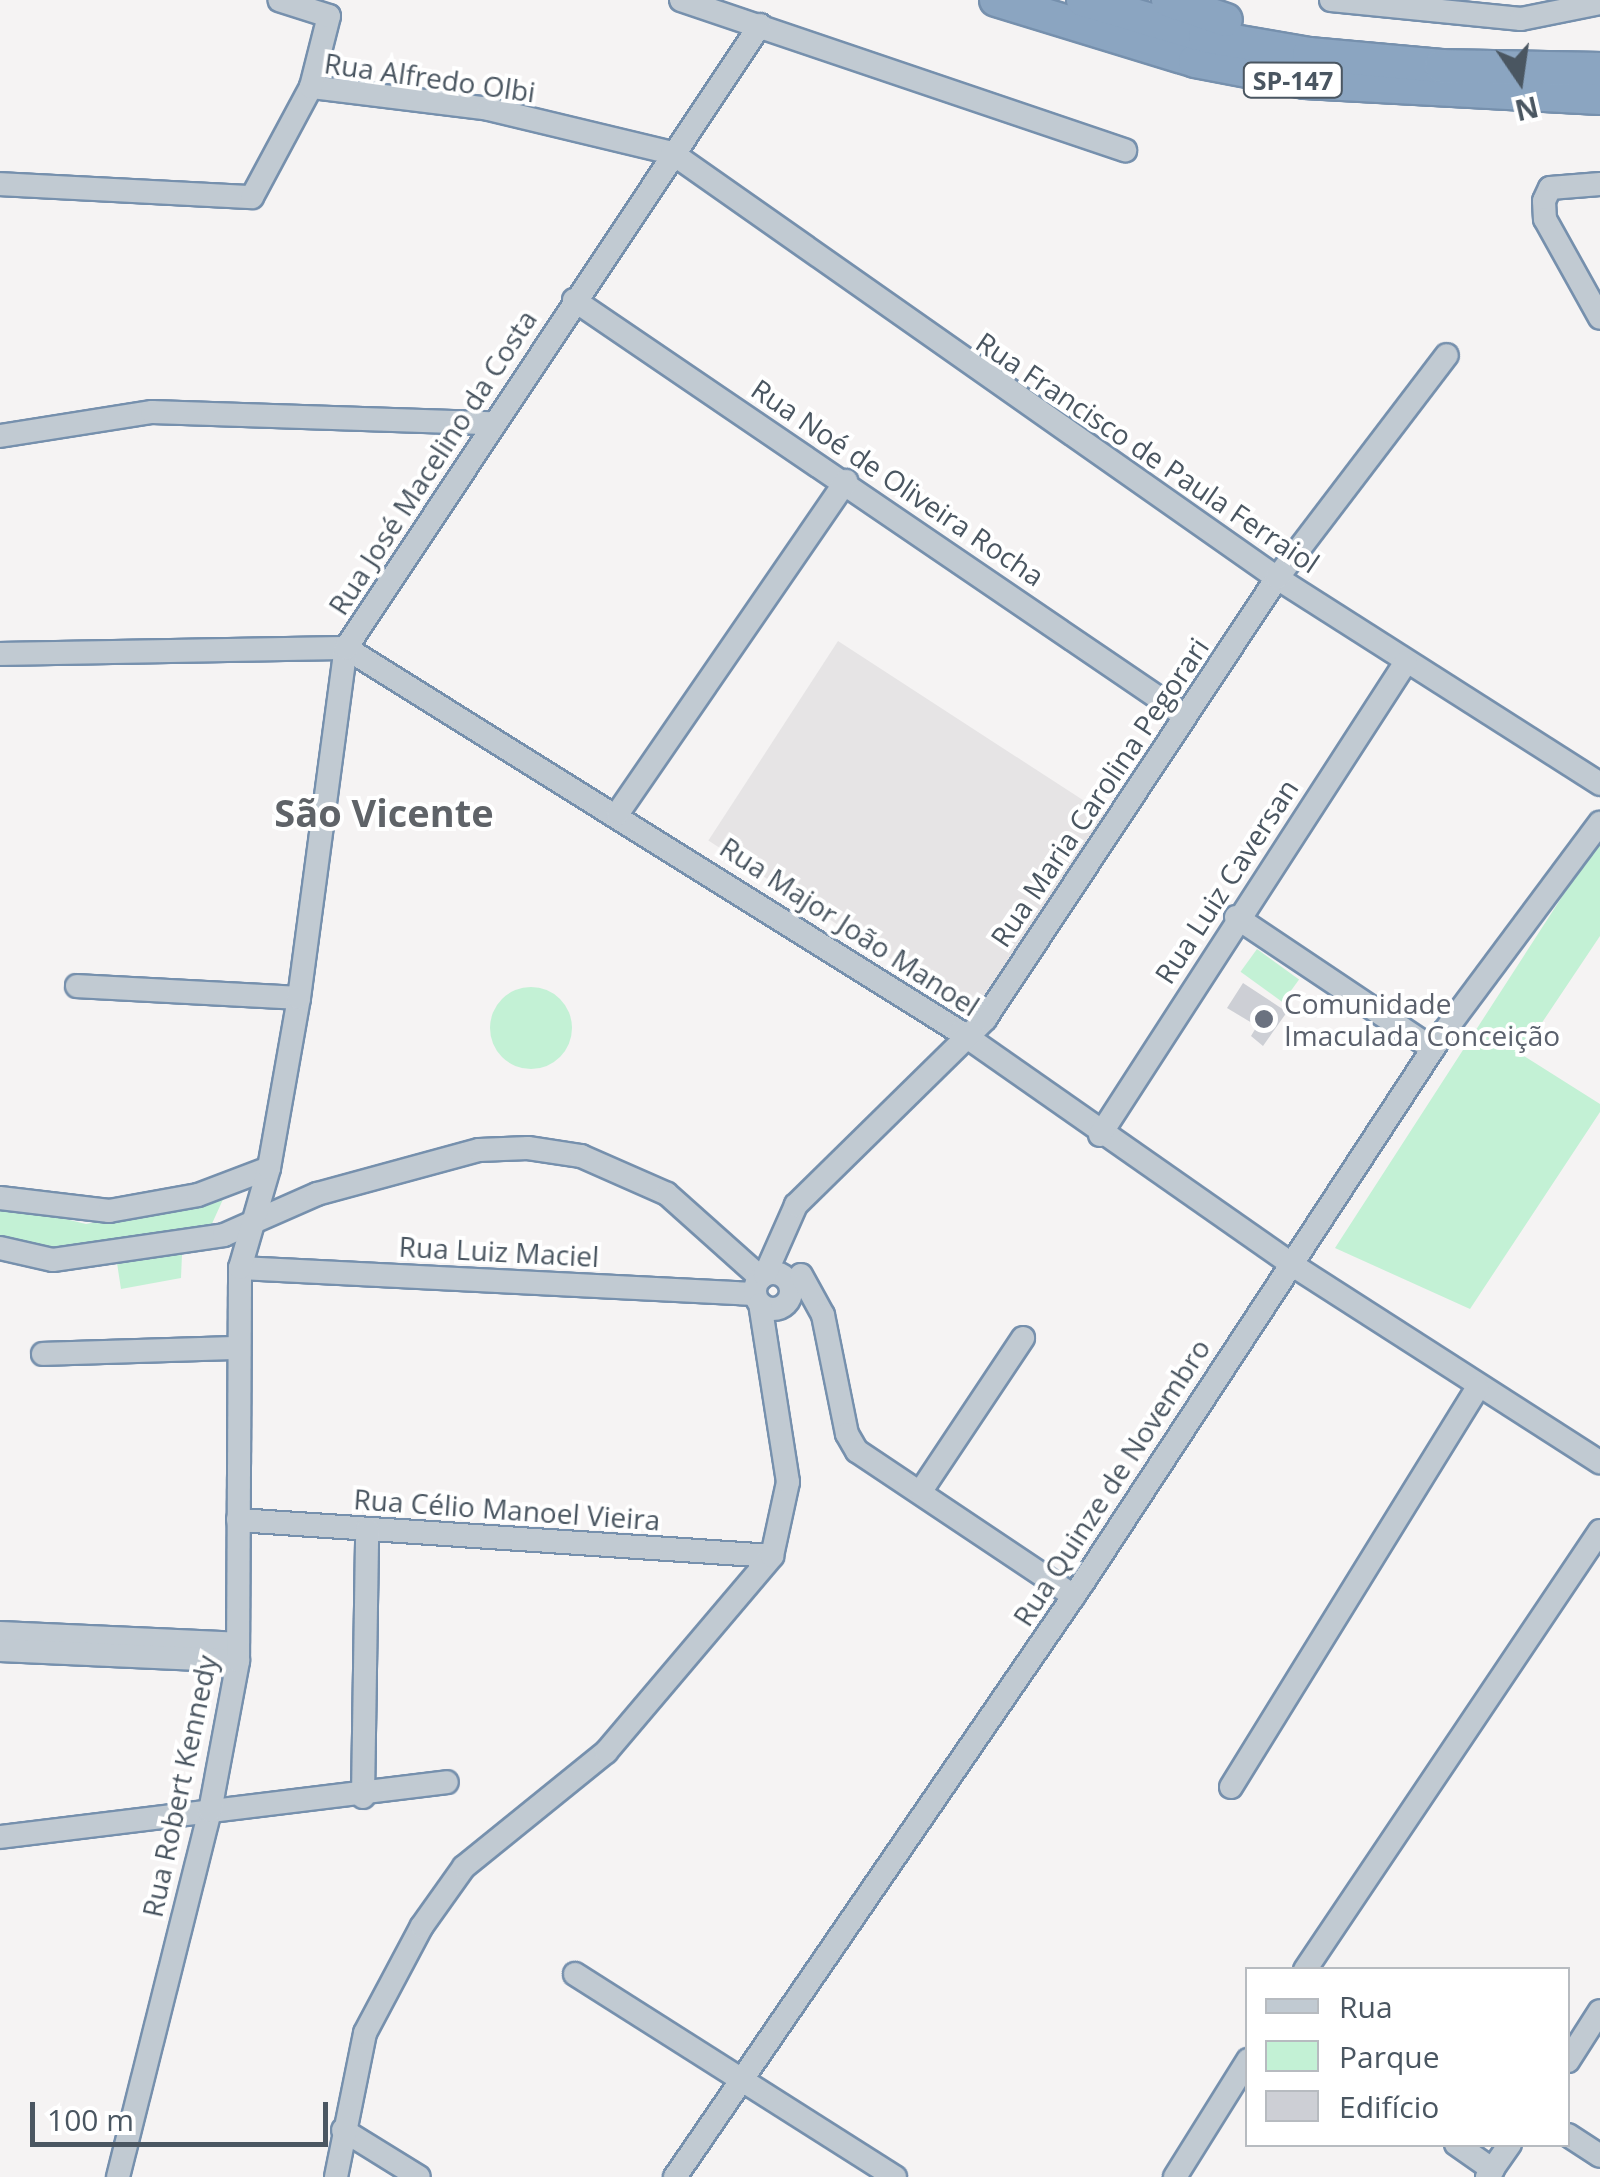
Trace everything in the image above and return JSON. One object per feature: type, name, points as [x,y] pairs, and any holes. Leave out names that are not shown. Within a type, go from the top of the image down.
[{"type":"highway","name":"SP-147","points":[[996,0],[1195,62],[1305,82],[1600,98]]},
{"type":"highway","name":"SP-147","points":[[1083,0],[1205,36],[1440,66],[1600,69]]},
{"type":"highway","points":[[1168,0],[1250,26],[1440,66]]},
{"type":"street","points":[[279,0],[329,16],[310,87]]},
{"type":"street","points":[[681,0],[1125,150]]},
{"type":"street","points":[[1331,0],[1520,19],[1600,3]]},
{"type":"street","name":"Rua José Macelino da Costa","points":[[251,1221],[269,1168],[299,998],[346,648],[491,423],[760,25]]},
{"type":"street","name":"Rua Alfredo Olbi","points":[[0,184],[252,197],[310,87],[490,109],[672,153]]},
{"type":"street","name":"Rua Francisco de Paula Ferraiol","points":[[672,153],[1277,578],[1600,784]]},
{"type":"street","points":[[1600,184],[1550,188],[1545,219],[1600,318]]},
{"type":"street","name":"Rua Noé de Oliveira Rocha","points":[[574,300],[846,481],[1185,716]]},
{"type":"street","name":"Rua Maria Carolina Pegorari","points":[[760,1287],[784,1245],[796,1204],[968,1038],[1277,578],[1447,355]]},
{"type":"street","points":[[0,436],[152,412],[491,423]]},
{"type":"street","points":[[618,813],[846,481]]},
{"type":"street","points":[[0,654],[346,648]]},
{"type":"street","name":"Rua Major João Manoel","points":[[346,648],[618,813],[968,1038],[1100,1135],[1290,1264],[1476,1388],[1600,1462]]},
{"type":"street","name":"Rua Luiz Caversan","points":[[1100,1135],[1236,917],[1406,662]]},
{"type":"street","name":"Rua Quinze de Novembro","points":[[674,2177],[1074,1596],[1433,1049],[1600,823]]},
{"type":"street","points":[[1236,917],[1433,1049]]},
{"type":"street","points":[[78,986],[299,998]]},
{"type":"street","points":[[0,1248],[52,1260],[224,1235],[317,1194],[443,1160],[528,1148],[581,1156],[667,1194],[760,1287],[788,1482],[772,1556],[606,1752],[464,1867],[422,1926],[365,2034],[336,2177]]},
{"type":"street","points":[[0,1198],[109,1211],[198,1195],[269,1168]]},
{"type":"street","name":"Rua Robert Kennedy","points":[[118,2177],[210,1811],[238,1652],[240,1268],[251,1221]]},
{"type":"street","points":[[770,1348],[791,1293],[784,1245]]},
{"type":"street","name":"Rua Luiz Maciel","points":[[240,1268],[760,1287],[776,1309],[791,1293]]},
{"type":"street","points":[[760,1287],[783,1277],[791,1293],[823,1315],[846,1434],[857,1450],[1074,1596]]},
{"type":"street","points":[[921,1491],[1023,1338]]},
{"type":"street","points":[[44,1354],[239,1348]]},
{"type":"street","points":[[1231,1788],[1476,1388]]},
{"type":"street","name":"Rua Célio Manoel Vieira","points":[[238,1520],[772,1556]]},
{"type":"street","points":[[364,1797],[368,1529]]},
{"type":"street","points":[[1306,1967],[1600,1531]]},
{"type":"street","points":[[0,1632],[238,1652]]},
{"type":"street","points":[[0,1650],[238,1652]]},
{"type":"street","points":[[0,1837],[364,1797],[447,1782]]},
{"type":"street","points":[[575,1974],[894,2177]]},
{"type":"street","points":[[1570,2058],[1600,2010]]},
{"type":"street","points":[[1175,2177],[1245,2065]]},
{"type":"street","points":[[343,2130],[419,2177]]},
{"type":"street","points":[[1570,2136],[1600,2156]]},
{"type":"street","points":[[1460,2147],[1490,2173],[1508,2147]]},
{"type":"shaded area","points":[[838,641],[1107,816],[978,1015],[708,841]]},
{"type":"green space","points":[[1600,838],[1600,936],[1521,1054],[1600,1104],[1600,1112],[1470,1309],[1335,1248]]},
{"type":"green space","points":[[1257,949],[1299,980],[1283,1002],[1241,972]]},
{"type":"green space","points":[[531,987],[547,990],[560,999],[569,1012],[569,1044],[560,1057],[547,1066],[531,1069],[515,1066],[502,1057],[493,1044],[490,1028],[493,1012],[502,999],[515,990]]},
{"type":"green space","points":[[225,1195],[210,1228],[72,1251],[0,1239],[0,1203],[86,1224]]},
{"type":"green space","points":[[182,1254],[181,1278],[121,1289],[117,1263]]},
{"type":"building","name":"Comunidade Imaculada Conceição","points":[[1243,983],[1287,1012],[1263,1046],[1251,1036],[1257,1026],[1227,1008]]},
{"type":"place","name":"Comunidade Imaculada Conceição","points":[[1264,1019]]},
{"type":"district","name":"São Vicente","points":[[384,813]]}]
